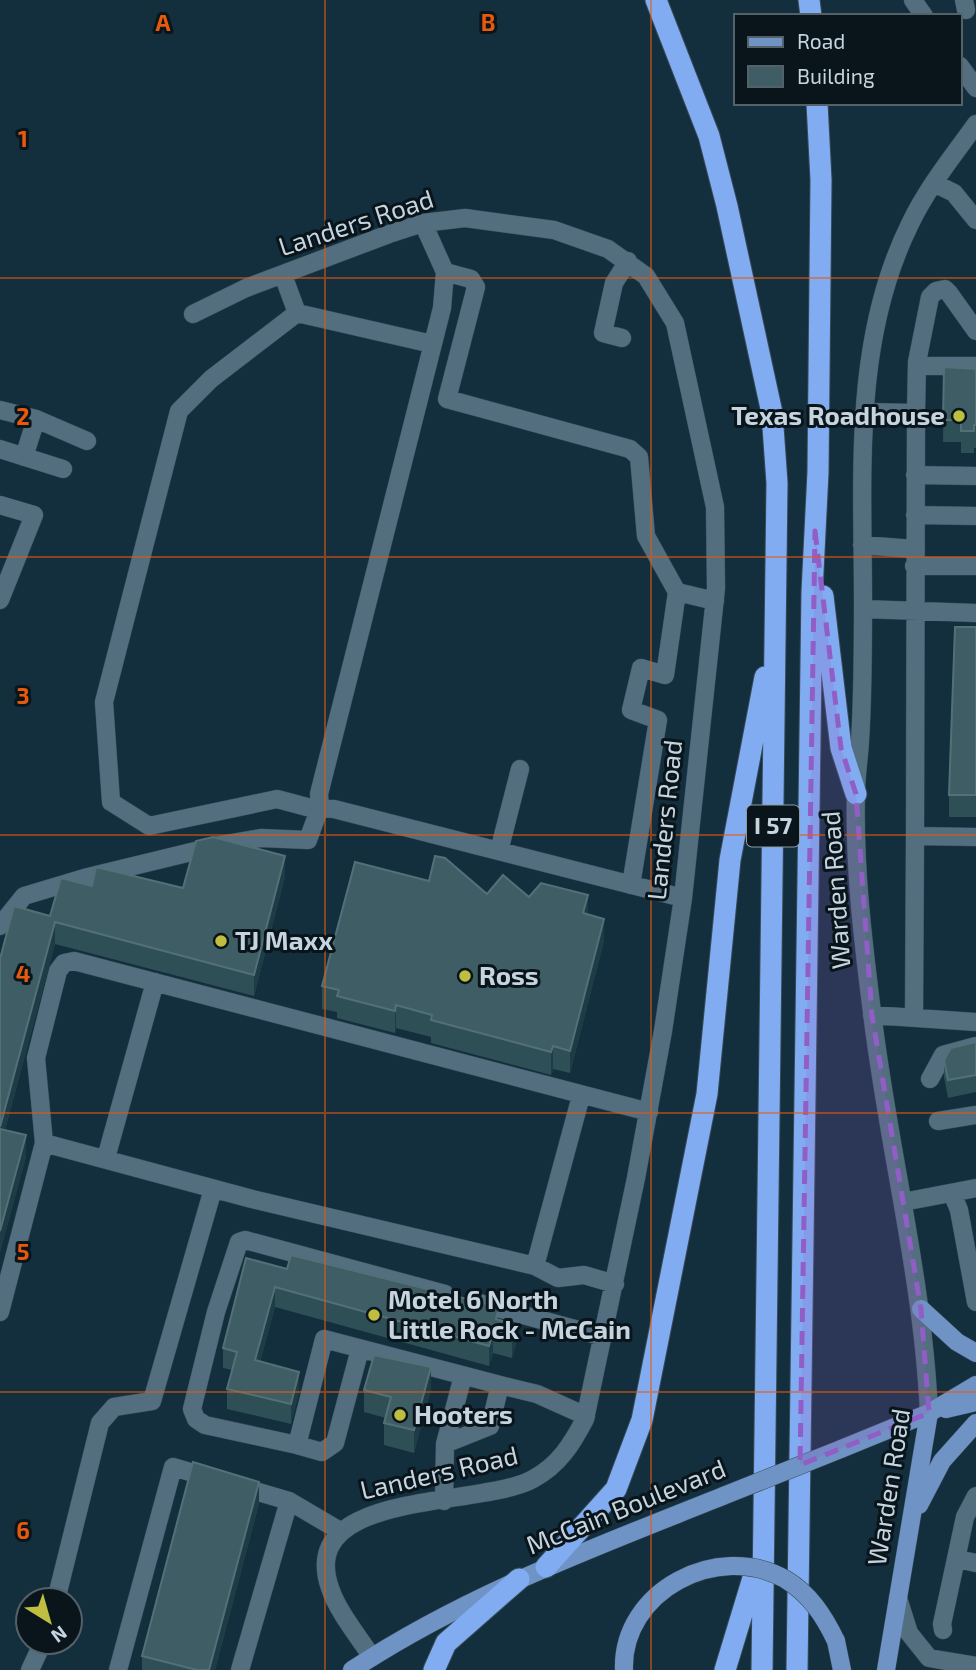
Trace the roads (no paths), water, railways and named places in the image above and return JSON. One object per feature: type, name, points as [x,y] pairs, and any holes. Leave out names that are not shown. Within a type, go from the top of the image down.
[{"type":"highway","name":"I 57","points":[[656,0],[709,136],[746,287],[772,412],[777,483],[762,1670]]},
{"type":"highway","name":"I 57","points":[[797,1670],[821,180],[817,105]]},
{"type":"highway","points":[[815,531],[841,748],[856,794]]},
{"type":"highway","points":[[546,1567],[617,1489],[642,1420],[705,1104],[730,860],[775,627]]},
{"type":"highway","points":[[725,1670],[764,1542]]},
{"type":"highway","points":[[434,1670],[446,1643],[519,1579]]},
{"type":"main road","points":[[921,1309],[957,1342],[976,1353]]},
{"type":"main road","name":"McCain Boulevard","points":[[352,1670],[376,1664],[444,1615],[519,1579],[929,1413],[976,1385]]},
{"type":"main road","name":"McCain Boulevard","points":[[929,1413],[976,1402]]},
{"type":"main road","name":"Warden Road","points":[[886,1670],[929,1413]]},
{"type":"main road","points":[[911,1521],[942,1461],[976,1423]]},
{"type":"main road","points":[[624,1670],[628,1634],[642,1612],[666,1587],[687,1575],[715,1567],[737,1566],[787,1580],[813,1600],[836,1641],[842,1670]]},
{"type":"street","points":[[962,69],[976,88]]},
{"type":"street","name":"Warden Road","points":[[929,1413],[928,1363],[921,1309],[872,1015],[856,794],[863,609],[864,412],[872,345],[890,273],[909,225],[934,183],[976,124]]},
{"type":"street","points":[[934,183],[954,193],[974,217]]},
{"type":"street","name":"Landers Road","points":[[193,314],[283,275],[423,223],[465,218],[527,225],[587,240],[628,261],[654,287],[675,323],[715,507],[718,559],[715,601],[683,898],[649,1112],[586,1416],[570,1447],[551,1467],[534,1479],[512,1488],[371,1514],[355,1520],[340,1531],[326,1560],[330,1588],[376,1664]]},
{"type":"street","points":[[0,926],[24,896],[84,878],[220,845],[261,838],[308,841],[320,807],[319,794],[442,308],[445,272],[423,223]]},
{"type":"street","points":[[622,338],[603,333],[614,283],[628,261]]},
{"type":"street","points":[[445,272],[471,279],[475,287],[447,399]]},
{"type":"street","points":[[283,275],[297,313]]},
{"type":"street","points":[[914,1017],[913,611],[918,560],[915,515],[917,366],[930,297],[936,291],[945,289],[976,331]]},
{"type":"street","points":[[297,313],[432,344]]},
{"type":"street","points":[[297,313],[211,379],[179,411],[104,702],[111,802],[149,826],[277,799],[320,807],[683,898]]},
{"type":"street","points":[[917,366],[976,366]]},
{"type":"street","points":[[420,391],[630,449],[639,457],[646,536],[677,592],[666,675],[641,668],[631,710],[658,720],[631,885]]},
{"type":"street","points":[[0,410],[36,419],[87,441]]},
{"type":"street","points":[[864,412],[916,413]]},
{"type":"street","points":[[24,457],[36,419]]},
{"type":"street","points":[[0,449],[63,469]]},
{"type":"street","points":[[915,475],[976,476]]},
{"type":"street","points":[[0,505],[34,515],[0,600]]},
{"type":"street","points":[[915,515],[976,519]]},
{"type":"street","points":[[862,545],[918,560],[976,566]]},
{"type":"street","points":[[918,560],[976,559]]},
{"type":"street","points":[[677,592],[715,601]]},
{"type":"street","points":[[863,609],[976,613]]},
{"type":"street","points":[[499,851],[520,769]]},
{"type":"street","points":[[915,836],[976,837]]},
{"type":"street","points":[[0,1312],[44,1143],[36,1058],[58,971],[64,963],[74,961],[649,1112]]},
{"type":"street","points":[[106,1158],[155,982]]},
{"type":"street","points":[[872,1015],[976,1021]]},
{"type":"street","points":[[930,1079],[943,1055],[976,1046]]},
{"type":"street","points":[[535,1266],[581,1096]]},
{"type":"street","points":[[938,1121],[976,1115]]},
{"type":"street","points":[[44,1143],[214,1189],[535,1266],[558,1278],[584,1275],[615,1284]]},
{"type":"street","points":[[903,1202],[976,1188]]},
{"type":"street","points":[[59,1586],[100,1423],[114,1407],[152,1401],[214,1189]]},
{"type":"street","points":[[952,1193],[959,1210],[976,1302]]},
{"type":"street","points":[[360,1349],[335,1443],[323,1452],[205,1425],[196,1419],[192,1409],[215,1312],[239,1242],[245,1240],[604,1337]]},
{"type":"street","points":[[297,1446],[324,1339],[537,1394],[586,1416]]},
{"type":"street","points":[[444,1501],[445,1444],[463,1376]]},
{"type":"street","points":[[445,1444],[490,1426],[500,1385]]},
{"type":"street","points":[[118,1670],[173,1467],[289,1501],[340,1531]]},
{"type":"street","points":[[943,1630],[942,1624],[965,1517],[976,1496]]},
{"type":"street","points":[[240,1670],[289,1501]]},
{"type":"street","points":[[957,1559],[976,1563]]},
{"type":"street","points":[[898,1598],[909,1633],[929,1658],[976,1666]]},
{"type":"place","name":"Texas Roadhouse","points":[[959,416]]},
{"type":"place","name":"TJ Maxx","points":[[221,941]]},
{"type":"place","name":"Ross","points":[[465,976]]},
{"type":"place","name":"Motel 6 North Little Rock - McCain","points":[[374,1315]]},
{"type":"place","name":"Hooters","points":[[400,1415]]}]
